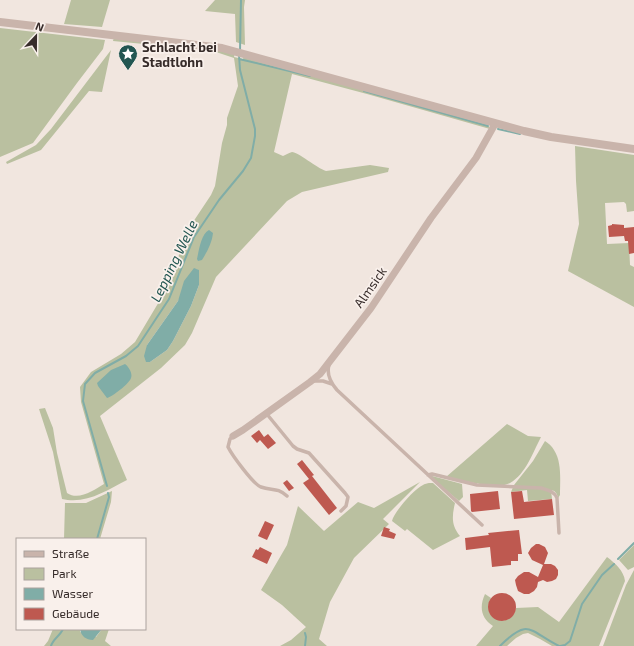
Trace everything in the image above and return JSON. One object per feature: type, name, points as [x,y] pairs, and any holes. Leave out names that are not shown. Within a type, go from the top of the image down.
[{"type":"street","points":[[0,22],[233,50],[524,132],[634,149]]},
{"type":"street","name":"Almsick","points":[[233,436],[320,374],[367,313],[442,202],[476,158],[495,124]]},
{"type":"lane","points":[[330,362],[328,376],[332,384],[482,525]]},
{"type":"lane","points":[[310,382],[316,380],[332,384]]},
{"type":"lane","points":[[266,413],[293,446],[309,453],[348,497],[346,506],[341,511]]},
{"type":"lane","points":[[233,436],[230,439],[228,447],[255,483],[262,487],[279,490],[287,496]]},
{"type":"lane","points":[[428,475],[432,474],[477,486],[541,488],[548,490],[555,494],[557,498],[559,511],[559,533]]},
{"type":"green space","points":[[71,0],[110,0],[102,27],[64,24]]},
{"type":"green space","points":[[215,0],[245,0],[245,45],[236,42],[235,14],[205,11]]},
{"type":"green space","points":[[0,28],[105,40],[103,49],[33,143],[0,157]]},
{"type":"green space","points":[[114,37],[235,53],[234,57],[243,59],[244,55],[487,124],[490,129],[292,74],[274,152],[283,156],[292,152],[295,153],[326,171],[370,165],[389,168],[388,172],[302,192],[287,201],[216,277],[192,333],[185,345],[161,368],[100,416],[127,480],[96,496],[79,500],[71,500],[62,499],[53,452],[39,409],[45,408],[53,428],[57,453],[67,493],[76,496],[86,494],[104,484],[81,402],[80,387],[91,372],[121,354],[135,342],[166,290],[189,228],[211,195],[215,186],[222,143],[227,125],[227,118],[238,86],[234,58],[205,50],[113,41]],"holes":[[[196,269],[199,271],[199,285],[191,306],[173,341],[167,350],[150,362],[147,345],[178,301]]]},
{"type":"green space","points":[[111,50],[102,92],[89,91],[41,150],[7,164],[6,162],[36,145],[51,129]]},
{"type":"green space","points":[[575,146],[634,155],[634,211],[627,212],[626,204],[624,202],[605,203],[607,244],[629,243],[630,265],[634,267],[634,307],[568,271],[579,224]]},
{"type":"green space","points":[[507,424],[528,436],[541,437],[525,468],[516,479],[504,485],[488,485],[446,477]]},
{"type":"green space","points":[[545,441],[557,455],[560,472],[560,495],[558,498],[556,493],[551,490],[552,499],[528,501],[527,490],[511,492],[514,485],[533,461]]},
{"type":"green space","points":[[431,477],[462,484],[463,497],[459,501]]},
{"type":"green space","points":[[420,482],[383,519],[389,524],[354,558],[330,602],[319,639],[327,646],[280,646],[291,640],[306,627],[282,605],[261,590],[287,545],[298,506],[324,531],[358,502],[374,508]]},
{"type":"green space","points":[[433,483],[455,503],[453,520],[455,528],[460,536],[433,550],[407,529],[405,531],[392,521],[396,512],[410,496],[419,487]]},
{"type":"green space","points":[[112,491],[111,502],[100,538],[64,538],[65,503],[86,503]]},
{"type":"green space","points":[[634,545],[634,567],[628,570],[619,560]]},
{"type":"green space","points":[[607,557],[621,571],[625,581],[599,646],[552,646],[528,633],[516,638],[507,646],[476,646],[493,626],[489,623],[482,612],[482,603],[485,594],[491,598],[488,605],[489,612],[497,620],[508,619],[513,615],[516,608],[538,607],[559,622]]},
{"type":"green space","points":[[634,570],[634,646],[603,646],[626,585]]},
{"type":"green space","points":[[53,630],[80,630],[80,632],[96,637],[101,630],[109,630],[105,641],[111,646],[44,646]]},
{"type":"water","points":[[209,230],[213,233],[210,244],[202,260],[198,261],[197,259],[201,243],[204,235]]},
{"type":"water","points":[[194,268],[199,270],[199,285],[191,306],[167,350],[150,362],[146,362],[144,356],[147,345],[178,301],[184,281]]},
{"type":"water","points":[[125,364],[131,372],[130,380],[120,390],[107,398],[97,383],[111,370]]},
{"type":"water","points":[[80,630],[101,630],[93,640],[84,637],[81,634]]},
{"type":"building","points":[[612,224],[624,225],[624,228],[634,227],[634,253],[629,254],[628,241],[625,241],[624,236],[609,237],[608,226]]},
{"type":"building","points":[[259,430],[264,437],[268,434],[276,443],[268,449],[260,440],[257,443],[251,436]]},
{"type":"building","points":[[302,460],[314,475],[312,476],[337,508],[329,515],[303,483],[309,479],[297,464]]},
{"type":"building","points":[[287,480],[294,488],[289,491],[283,483]]},
{"type":"building","points":[[498,491],[500,509],[471,511],[470,494]]},
{"type":"building","points":[[522,491],[524,502],[552,499],[554,515],[514,519],[511,492]]},
{"type":"building","points":[[265,521],[274,525],[267,540],[258,536]]},
{"type":"building","points":[[384,527],[390,529],[389,531],[396,534],[394,539],[381,536]]},
{"type":"building","points":[[519,530],[522,554],[518,554],[518,561],[511,561],[511,565],[492,567],[490,547],[466,550],[465,538],[489,535],[488,533]]},
{"type":"building","points":[[536,544],[545,547],[548,553],[544,564],[551,564],[555,566],[558,570],[558,575],[556,579],[552,581],[547,582],[543,580],[538,582],[534,591],[529,594],[524,594],[518,591],[515,580],[524,572],[529,572],[538,577],[543,565],[532,560],[528,553]]},
{"type":"building","points":[[260,547],[272,553],[267,564],[252,557],[256,549],[258,550]]},
{"type":"building","points":[[502,593],[512,597],[516,607],[512,617],[502,621],[492,617],[488,607],[492,597]]},
{"type":"waterway","name":"Lepping Welle","points":[[240,51],[241,0]]},
{"type":"waterway","name":"Lepping Welle","points":[[107,486],[83,401],[85,384],[95,373],[126,356],[138,346],[169,299],[194,237],[219,200],[243,171],[251,158],[255,129],[240,70],[239,55]]},
{"type":"waterway","points":[[239,59],[310,76]]},
{"type":"waterway","points":[[364,91],[488,126]]},
{"type":"waterway","points":[[498,129],[520,134]]},
{"type":"waterway","name":"Lepping Welle","points":[[97,538],[109,497],[108,493]]},
{"type":"waterway","points":[[618,559],[634,543]]},
{"type":"waterway","points":[[560,646],[565,645],[570,641],[582,604],[602,575],[614,564]]},
{"type":"waterway","points":[[500,646],[517,632],[524,629],[535,632],[559,646]]},
{"type":"waterway","name":"Lepping Welle","points":[[51,646],[53,641],[62,630]]},
{"type":"waterway","points":[[305,633],[305,646]]},
{"type":"place","name":"Schlacht bei Stadtlohn","points":[[128,71]]}]
